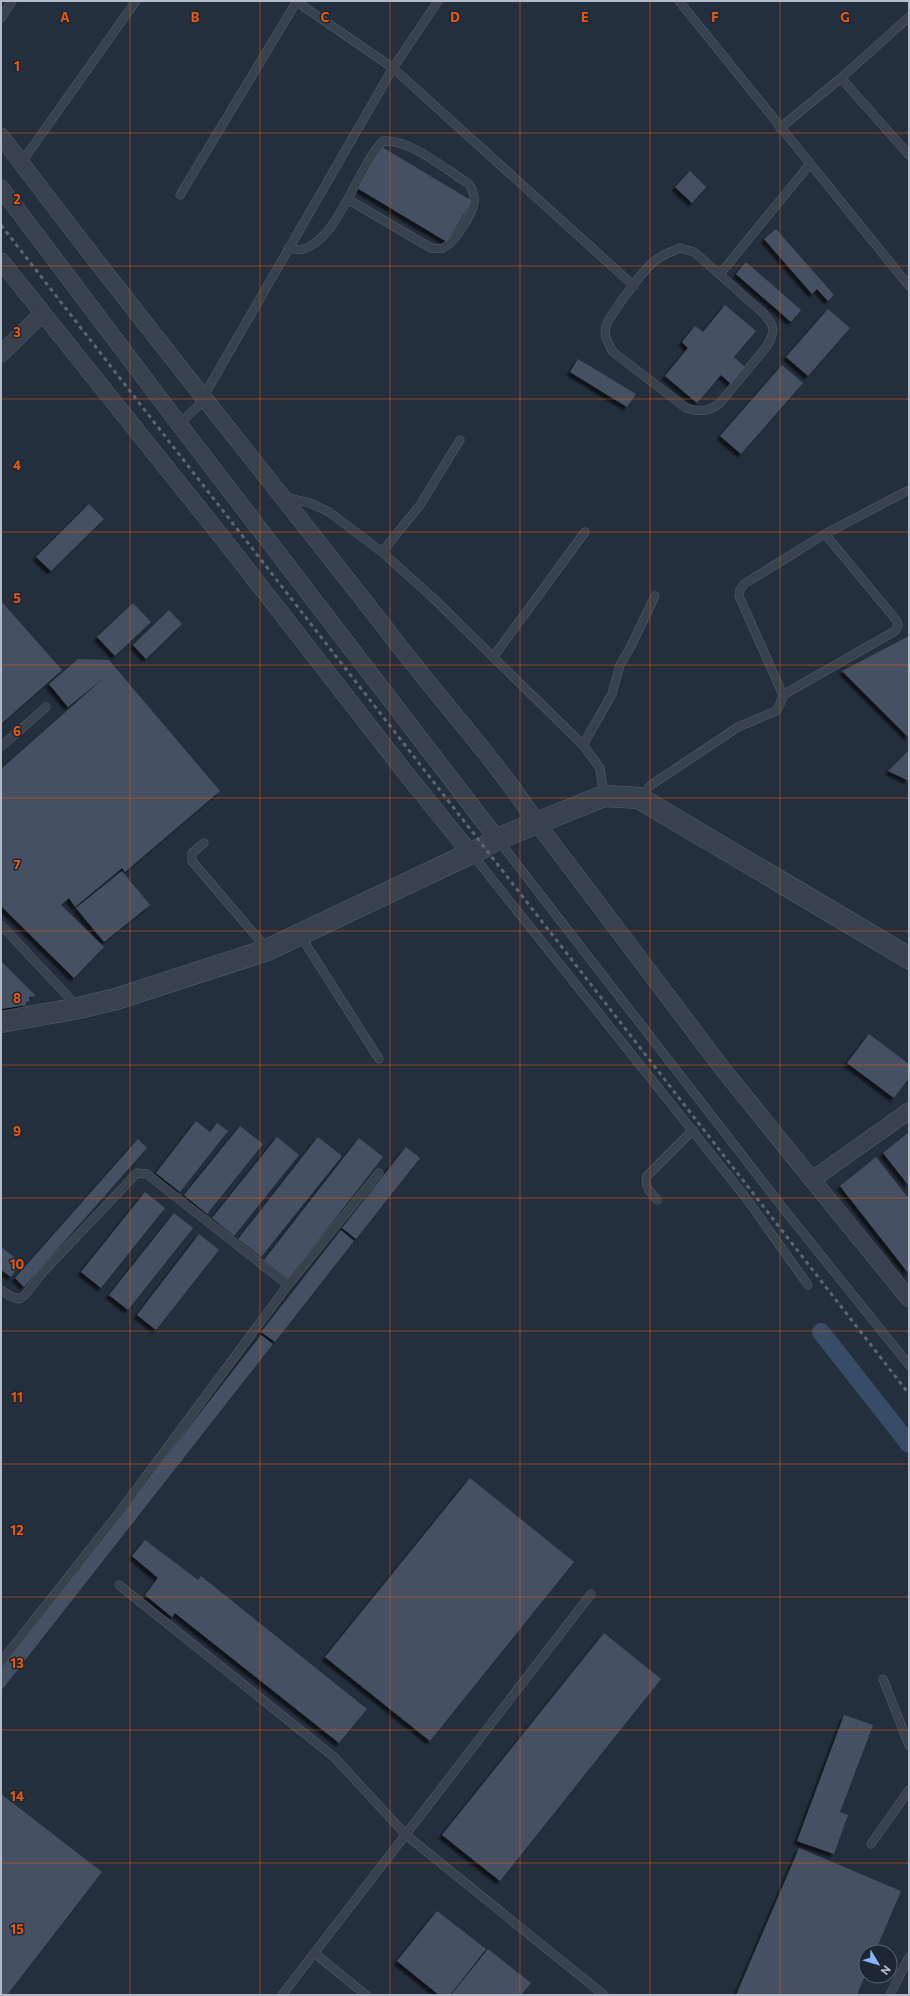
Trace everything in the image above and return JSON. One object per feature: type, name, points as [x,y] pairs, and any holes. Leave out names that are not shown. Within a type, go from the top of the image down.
[{"type":"street","points":[[1,136],[201,400],[283,497],[436,693],[510,782],[537,823],[725,1072],[909,1299]]},
{"type":"street","points":[[1,188],[183,421],[498,839]]},
{"type":"street","points":[[1,261],[225,541],[408,776],[471,854]]},
{"type":"street","points":[[1,354],[42,314]]},
{"type":"street","points":[[1,1022],[79,1008],[116,999],[267,950],[471,854],[498,839],[604,796],[639,798],[909,958]]},
{"type":"street","points":[[813,1179],[909,1111]]},
{"type":"lane","points":[[1,18],[12,1]]},
{"type":"lane","points":[[21,163],[136,1]]},
{"type":"lane","points":[[180,195],[297,1],[393,68],[634,286]]},
{"type":"lane","points":[[183,421],[201,400],[393,68],[438,1]]},
{"type":"lane","points":[[679,1],[909,286]]},
{"type":"lane","points":[[780,128],[841,78],[909,17]]},
{"type":"lane","points":[[841,78],[909,155]]},
{"type":"lane","points":[[288,248],[302,249],[312,245],[324,234],[349,200],[374,150],[383,141],[394,140],[412,147],[469,184],[474,192],[474,203],[471,214],[454,240],[444,248],[431,248],[349,200]]},
{"type":"lane","points":[[720,274],[810,164]]},
{"type":"lane","points":[[680,248],[694,252],[720,274],[773,324],[773,336],[767,346],[719,404],[712,409],[699,412],[686,408],[613,352],[606,339],[606,327],[616,308],[651,264],[667,253],[680,248]]},
{"type":"lane","points":[[382,552],[420,505],[460,440]]},
{"type":"lane","points":[[783,695],[739,596],[740,590],[744,584],[825,534],[909,490]]},
{"type":"lane","points":[[283,497],[310,503],[329,512],[382,552],[494,656],[583,745],[600,768],[604,796]]},
{"type":"lane","points":[[494,656],[584,532]]},
{"type":"lane","points":[[639,798],[651,785],[738,727],[776,711],[783,695],[895,631],[898,626],[897,621],[825,534]]},
{"type":"lane","points":[[583,745],[612,694],[620,664],[631,646],[655,596]]},
{"type":"lane","points":[[1,746],[46,707]]},
{"type":"lane","points":[[498,839],[783,1208],[909,1365]]},
{"type":"lane","points":[[204,843],[192,853],[192,861],[267,950]]},
{"type":"lane","points":[[471,854],[693,1130],[746,1198],[808,1285]]},
{"type":"lane","points":[[1,925],[79,1008]]},
{"type":"lane","points":[[300,934],[379,1059]]},
{"type":"lane","points":[[656,1200],[647,1188],[647,1176],[693,1130]]},
{"type":"lane","points":[[1,1662],[118,1514],[288,1285],[379,1172]]},
{"type":"lane","points":[[1,1290],[10,1296],[19,1299],[25,1295],[43,1272],[137,1173],[147,1174],[288,1285]]},
{"type":"lane","points":[[119,1585],[334,1757],[406,1835],[604,1995]]},
{"type":"lane","points":[[282,1995],[591,1594]]},
{"type":"lane","points":[[882,1679],[909,1745]]},
{"type":"lane","points":[[871,1844],[909,1790]]},
{"type":"lane","points":[[314,1953],[366,1995]]},
{"type":"lane","points":[[890,1995],[909,1957]]},
{"type":"building","points":[[382,147],[472,201],[447,242],[357,188]]},
{"type":"building","points":[[690,171],[706,187],[692,203],[675,187]]},
{"type":"building","points":[[776,229],[834,295],[828,301],[817,289],[812,294],[764,239]]},
{"type":"building","points":[[746,262],[801,310],[791,322],[736,274]]},
{"type":"building","points":[[725,305],[756,331],[734,357],[745,367],[731,384],[721,375],[697,403],[665,376],[688,348],[682,342],[695,326],[703,332]]},
{"type":"building","points":[[828,309],[850,328],[808,376],[786,357]]},
{"type":"building","points":[[578,359],[636,394],[627,407],[570,372]]},
{"type":"building","points":[[782,365],[803,383],[741,454],[720,436]]},
{"type":"building","points":[[89,504],[104,519],[51,571],[36,557]]},
{"type":"building","points":[[1,601],[62,670],[1,724]]},
{"type":"building","points":[[133,603],[151,622],[115,656],[97,637]]},
{"type":"building","points":[[169,610],[182,624],[146,659],[133,645]]},
{"type":"building","points":[[909,636],[909,738],[842,671]]},
{"type":"building","points":[[78,659],[109,660],[220,791],[125,872],[122,868],[75,907],[69,898],[61,905],[104,947],[74,978],[1,906],[1,769],[105,677],[68,707],[49,684]]},
{"type":"building","points":[[909,750],[909,781],[888,771]]},
{"type":"building","points":[[122,871],[150,905],[104,942],[76,908]]},
{"type":"building","points":[[1,961],[36,996],[29,997],[30,1001],[26,1002],[26,1005],[1,1009]]},
{"type":"building","points":[[869,1034],[909,1064],[909,1078],[894,1098],[847,1063]]},
{"type":"building","points":[[196,1121],[210,1132],[217,1123],[228,1131],[180,1192],[156,1173]]},
{"type":"building","points":[[240,1126],[263,1144],[207,1214],[184,1195]]},
{"type":"building","points":[[909,1132],[909,1186],[883,1153]]},
{"type":"building","points":[[277,1137],[299,1155],[234,1236],[212,1218]]},
{"type":"building","points":[[318,1137],[342,1156],[261,1257],[238,1239]]},
{"type":"building","points":[[359,1138],[383,1157],[288,1279],[264,1260]]},
{"type":"building","points":[[138,1139],[147,1148],[24,1287],[15,1278]]},
{"type":"building","points":[[406,1147],[420,1158],[356,1239],[342,1228]]},
{"type":"building","points":[[876,1157],[909,1199],[909,1274],[840,1186]]},
{"type":"building","points":[[145,1192],[165,1208],[101,1288],[81,1272]]},
{"type":"building","points":[[174,1213],[193,1228],[128,1310],[109,1295]]},
{"type":"building","points":[[341,1230],[354,1241],[275,1342],[261,1332]]},
{"type":"building","points":[[199,1234],[219,1250],[156,1330],[137,1315]]},
{"type":"building","points":[[1,1247],[21,1262],[11,1277],[1,1270]]},
{"type":"building","points":[[261,1335],[273,1344],[1,1691],[1,1668]]},
{"type":"building","points":[[470,1478],[574,1562],[430,1741],[325,1657]]},
{"type":"building","points":[[145,1540],[198,1580],[201,1576],[367,1709],[339,1743],[175,1613],[172,1617],[145,1595],[158,1578],[132,1556]]},
{"type":"building","points":[[604,1633],[661,1679],[500,1881],[442,1835]]},
{"type":"building","points":[[844,1715],[873,1725],[840,1812],[848,1815],[834,1854],[797,1841]]},
{"type":"building","points":[[1,1794],[102,1872],[7,1995],[1,1995]]},
{"type":"building","points":[[799,1848],[901,1891],[878,1944],[858,1944],[858,1984],[862,1984],[857,1995],[736,1995]]},
{"type":"building","points":[[437,1911],[486,1949],[450,1995],[439,1995],[397,1961]]},
{"type":"building","points":[[488,1949],[531,1983],[521,1995],[451,1995]]},
{"type":"waterway","points":[[821,1332],[909,1444]]},
{"type":"railway","points":[[1,225],[909,1394]]}]
